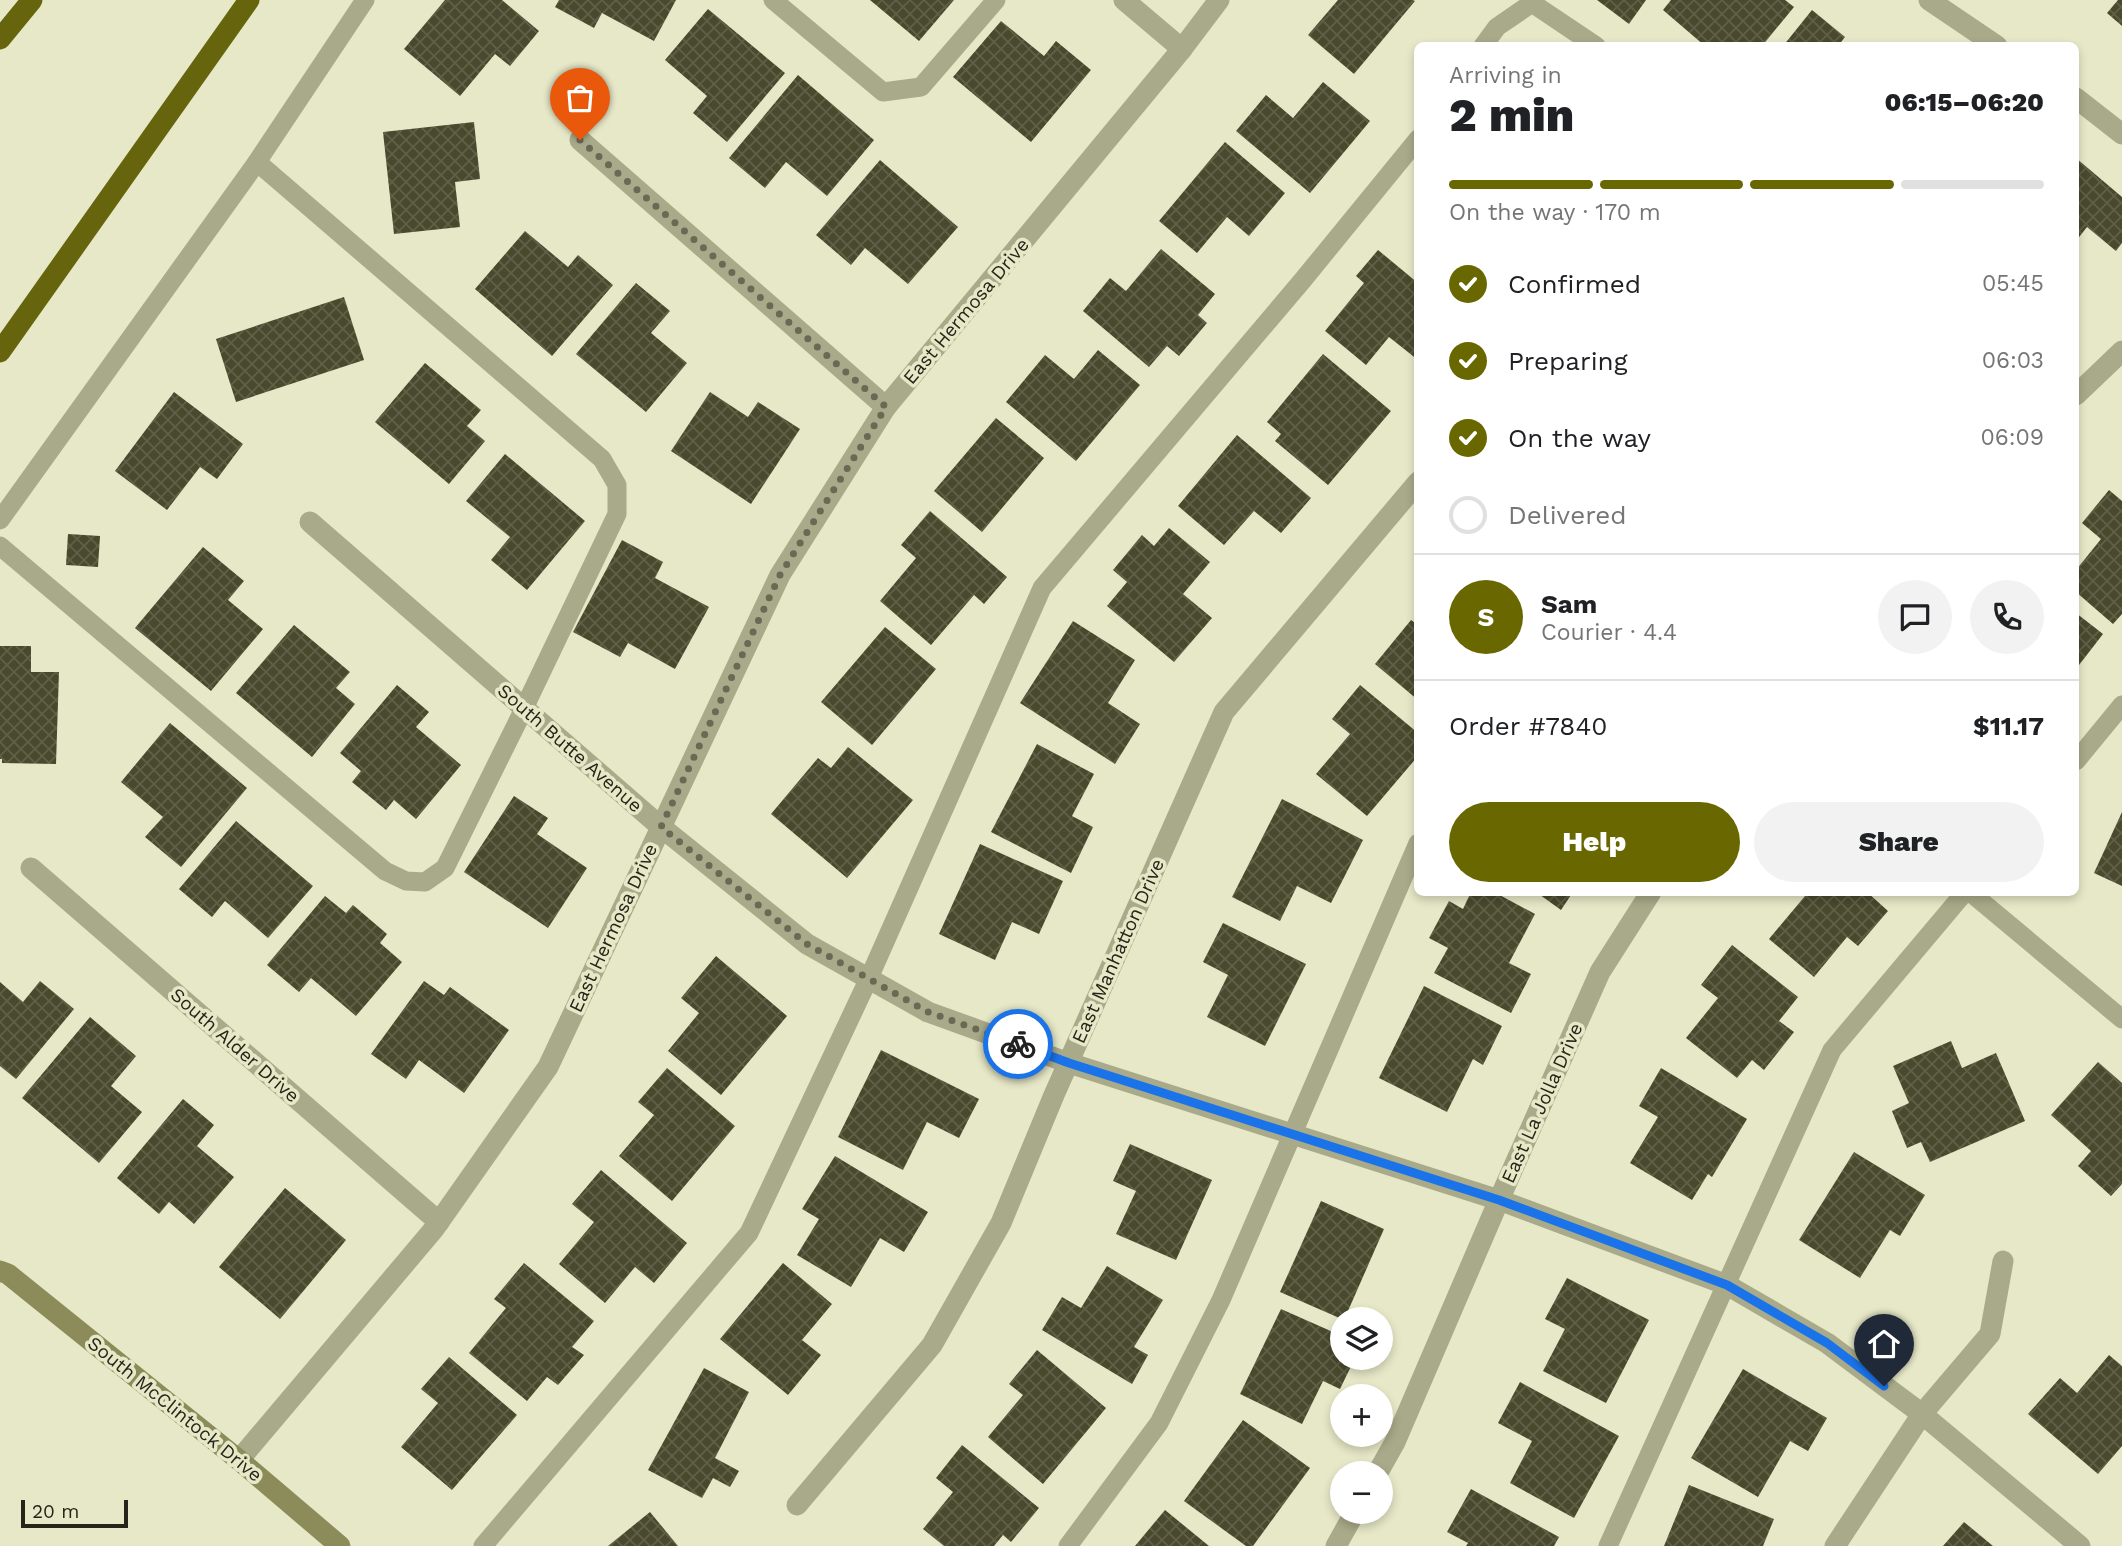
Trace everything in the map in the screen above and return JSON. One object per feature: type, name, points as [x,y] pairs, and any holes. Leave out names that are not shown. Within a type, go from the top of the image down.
[{"type":"highway","points":[[0,39],[32,0]]},
{"type":"highway","points":[[0,352],[249,0]]},
{"type":"main road","name":"South McClintock Drive","points":[[3,1269],[239,1460],[340,1546]]},
{"type":"street","points":[[1124,0],[1182,49]]},
{"type":"street","name":"East Hermosa Drive","points":[[239,1460],[439,1222],[548,1067],[780,575],[886,407],[1182,49],[1219,0]]},
{"type":"street","points":[[1929,0],[1991,42]]},
{"type":"street","points":[[2079,100],[2122,134]]},
{"type":"street","points":[[580,140],[886,407]]},
{"type":"street","points":[[2079,393],[2122,351]]},
{"type":"street","name":"East Manhatton Drive","points":[[797,1505],[932,1345],[1001,1223],[1224,712],[1414,487]]},
{"type":"street","name":"South Butte Avenue","points":[[310,522],[661,827],[807,944],[928,1012],[1069,1063],[1499,1200],[1727,1285],[1827,1343],[1922,1414],[2080,1546]]},
{"type":"street","name":"South Alder Drive","points":[[31,868],[439,1222]]},
{"type":"street","name":"East La Jolla Drive","points":[[1385,1461],[1395,1443],[1600,972],[1648,896]]},
{"type":"street","points":[[1835,1546],[1922,1414],[1990,1334],[2003,1261]]},
{"type":"street","points":[[1336,1546],[1348,1524]]},
{"type":"lane","points":[[0,520],[257,162],[365,0]]},
{"type":"lane","points":[[774,0],[883,92],[921,87],[996,0]]},
{"type":"lane","points":[[1486,42],[1497,27],[1532,3],[1590,42]]},
{"type":"lane","points":[[483,1546],[749,1233],[869,978],[1042,589],[1414,144]]},
{"type":"lane","points":[[0,546],[385,871],[405,881],[425,882],[445,868],[525,708],[617,513],[617,485],[602,459],[257,162]]},
{"type":"lane","points":[[2079,757],[2122,705]]},
{"type":"lane","points":[[1068,1546],[1159,1423],[1221,1300],[1414,852]]},
{"type":"lane","points":[[1608,1546],[1832,1050],[1965,896]]},
{"type":"lane","points":[[1973,896],[2122,1019]]},
{"type":"building","points":[[445,0],[502,0],[539,31],[510,66],[495,54],[460,96],[404,49]]},
{"type":"building","points":[[559,0],[676,0],[654,41],[602,13],[594,28],[555,7]]},
{"type":"building","points":[[870,0],[954,0],[919,41]]},
{"type":"building","points":[[1338,0],[1415,1],[1354,74],[1308,35]]},
{"type":"building","points":[[1597,0],[1646,0],[1629,24]]},
{"type":"building","points":[[1671,0],[1785,0],[1794,7],[1765,42],[1700,42],[1663,10]]},
{"type":"building","points":[[2118,0],[2122,0],[2122,26],[2107,13]]},
{"type":"building","points":[[708,9],[785,73],[727,142],[693,113],[707,96],[665,60]]},
{"type":"building","points":[[1812,10],[1845,37],[1841,42],[1786,42]]},
{"type":"building","points":[[1001,21],[1044,56],[1056,41],[1091,70],[1031,142],[953,77]]},
{"type":"building","points":[[798,75],[874,140],[827,196],[786,162],[765,188],[729,158]]},
{"type":"building","points":[[1323,82],[1370,121],[1310,193],[1236,131],[1266,95],[1293,118]]},
{"type":"building","points":[[474,122],[480,179],[455,182],[460,227],[394,234],[383,132]]},
{"type":"building","points":[[1225,142],[1285,193],[1249,236],[1227,217],[1197,253],[1159,221]]},
{"type":"building","points":[[880,160],[958,227],[908,284],[865,248],[851,265],[816,235]]},
{"type":"building","points":[[2079,161],[2122,197],[2122,243],[2116,251],[2087,227],[2079,237]]},
{"type":"building","points":[[525,231],[568,267],[578,255],[613,285],[552,356],[475,289]]},
{"type":"building","points":[[1161,249],[1215,294],[1198,315],[1207,323],[1179,356],[1167,346],[1149,367],[1083,311],[1110,278],[1126,291]]},
{"type":"building","points":[[1378,250],[1414,280],[1414,357],[1389,337],[1366,365],[1325,331],[1364,283],[1356,276]]},
{"type":"building","points":[[636,283],[670,311],[651,333],[687,363],[646,412],[576,354]]},
{"type":"building","points":[[344,297],[364,360],[236,402],[216,339]]},
{"type":"building","points":[[1098,350],[1140,385],[1076,461],[1006,402],[1045,355],[1074,379]]},
{"type":"building","points":[[1323,354],[1391,411],[1328,485],[1275,441],[1281,434],[1267,422]]},
{"type":"building","points":[[425,363],[481,410],[467,426],[485,441],[449,484],[375,422]]},
{"type":"building","points":[[174,392],[243,444],[217,479],[200,467],[167,510],[115,471]]},
{"type":"building","points":[[710,392],[748,417],[758,402],[800,429],[751,504],[671,451]]},
{"type":"building","points":[[996,418],[1044,458],[982,532],[934,491]]},
{"type":"building","points":[[1237,435],[1311,498],[1281,533],[1254,511],[1224,545],[1178,506]]},
{"type":"building","points":[[505,454],[585,521],[527,590],[491,560],[510,537],[466,501]]},
{"type":"building","points":[[2109,490],[2122,501],[2122,614],[2113,624],[2079,595],[2079,566],[2101,539],[2082,523]]},
{"type":"building","points":[[930,511],[1007,577],[984,604],[974,595],[931,645],[880,601],[916,558],[901,545]]},
{"type":"building","points":[[1169,528],[1210,562],[1183,594],[1212,618],[1174,662],[1107,606],[1127,582],[1113,570],[1142,535],[1154,546]]},
{"type":"building","points":[[68,534],[100,536],[98,567],[66,565]]},
{"type":"building","points":[[622,540],[663,562],[655,578],[709,607],[675,669],[628,643],[620,657],[573,632]]},
{"type":"building","points":[[203,547],[244,581],[228,600],[263,629],[211,691],[135,628]]},
{"type":"building","points":[[2079,615],[2103,634],[2079,665]]},
{"type":"building","points":[[1411,620],[1414,622],[1414,697],[1375,664]]},
{"type":"building","points":[[1073,621],[1135,660],[1108,703],[1140,724],[1115,764],[1020,703]]},
{"type":"building","points":[[294,625],[350,672],[336,688],[355,704],[312,757],[236,693]]},
{"type":"building","points":[[885,627],[936,669],[872,745],[821,702]]},
{"type":"building","points":[[0,646],[31,646],[31,672],[59,672],[56,764],[2,763],[0,759]]},
{"type":"building","points":[[397,685],[429,712],[416,727],[461,765],[416,819],[394,800],[386,810],[352,782],[361,771],[340,753]]},
{"type":"building","points":[[1360,685],[1414,730],[1414,761],[1367,816],[1316,774],[1350,734],[1332,719]]},
{"type":"building","points":[[170,723],[247,788],[181,867],[145,837],[163,817],[121,782]]},
{"type":"building","points":[[1037,744],[1094,774],[1072,816],[1093,827],[1071,873],[991,832]]},
{"type":"building","points":[[848,747],[913,800],[847,878],[771,814],[818,758],[831,768]]},
{"type":"building","points":[[514,796],[548,818],[537,834],[587,868],[548,928],[464,872]]},
{"type":"building","points":[[1282,799],[1363,840],[1331,903],[1297,886],[1280,921],[1232,897]]},
{"type":"building","points":[[2122,812],[2122,886],[2094,873]]},
{"type":"building","points":[[236,821],[313,886],[268,938],[225,901],[212,917],[179,889]]},
{"type":"building","points":[[980,844],[1063,881],[1039,934],[1012,922],[995,960],[939,934]]},
{"type":"building","points":[[325,896],[346,913],[353,905],[387,934],[380,943],[402,962],[356,1016],[311,978],[299,992],[267,965]]},
{"type":"building","points":[[1469,896],[1501,896],[1535,914],[1509,963],[1531,974],[1511,1013],[1434,973],[1448,948],[1429,938],[1449,901],[1463,909]]},
{"type":"building","points":[[1542,896],[1570,896],[1561,910]]},
{"type":"building","points":[[1805,896],[1871,896],[1888,911],[1858,946],[1847,937],[1814,977],[1769,939]]},
{"type":"building","points":[[1223,923],[1306,964],[1265,1046],[1207,1017],[1228,975],[1203,962]]},
{"type":"building","points":[[1732,945],[1798,997],[1779,1021],[1794,1032],[1764,1070],[1752,1060],[1737,1078],[1686,1038],[1718,998],[1701,985]]},
{"type":"building","points":[[716,956],[787,1016],[721,1095],[668,1051],[699,1013],[681,998]]},
{"type":"building","points":[[40,981],[74,1009],[16,1079],[0,1066],[0,982],[23,1002]]},
{"type":"building","points":[[424,981],[444,995],[450,987],[509,1030],[464,1093],[419,1060],[406,1079],[371,1054]]},
{"type":"building","points":[[1424,986],[1502,1026],[1483,1065],[1473,1059],[1447,1112],[1379,1078]]},
{"type":"building","points":[[90,1017],[136,1056],[111,1086],[142,1112],[99,1163],[22,1098]]},
{"type":"building","points":[[1951,1041],[1962,1068],[1996,1053],[2025,1121],[1930,1162],[1921,1142],[1907,1148],[1892,1111],[1909,1103],[1893,1066]]},
{"type":"building","points":[[881,1050],[979,1099],[959,1138],[927,1122],[903,1170],[838,1137]]},
{"type":"building","points":[[2098,1062],[2122,1083],[2122,1184],[2111,1196],[2078,1166],[2091,1151],[2051,1115]]},
{"type":"building","points":[[667,1068],[735,1126],[672,1201],[619,1156],[654,1115],[638,1102]]},
{"type":"building","points":[[1661,1068],[1747,1119],[1712,1177],[1708,1174],[1692,1200],[1630,1163],[1658,1117],[1639,1106]]},
{"type":"building","points":[[183,1099],[214,1125],[197,1146],[234,1177],[194,1224],[169,1202],[159,1214],[117,1178]]},
{"type":"building","points":[[1130,1144],[1212,1180],[1176,1260],[1116,1234],[1136,1191],[1113,1181]]},
{"type":"building","points":[[1854,1152],[1925,1195],[1900,1236],[1890,1230],[1860,1278],[1799,1240]]},
{"type":"building","points":[[835,1156],[928,1212],[904,1252],[880,1238],[851,1287],[797,1255],[819,1219],[802,1209]]},
{"type":"building","points":[[601,1170],[687,1243],[654,1283],[635,1267],[605,1303],[559,1264],[594,1222],[572,1204]]},
{"type":"building","points":[[285,1188],[346,1240],[280,1319],[219,1267]]},
{"type":"building","points":[[1321,1201],[1384,1229],[1350,1307],[1330,1307],[1330,1314],[1280,1292]]},
{"type":"building","points":[[524,1263],[594,1321],[572,1347],[584,1355],[558,1385],[547,1377],[527,1401],[469,1353],[506,1308],[494,1299]]},
{"type":"building","points":[[783,1263],[832,1304],[802,1340],[821,1355],[788,1395],[720,1339]]},
{"type":"building","points":[[1107,1266],[1163,1300],[1134,1347],[1148,1355],[1132,1384],[1042,1330],[1062,1297],[1081,1308]]},
{"type":"building","points":[[1567,1278],[1649,1320],[1606,1403],[1543,1371],[1565,1329],[1545,1319]]},
{"type":"building","points":[[1281,1309],[1330,1331],[1330,1370],[1349,1370],[1342,1384],[1330,1384],[1323,1381],[1302,1424],[1240,1394]]},
{"type":"building","points":[[1037,1350],[1106,1408],[1043,1484],[988,1437],[1023,1395],[1009,1384]]},
{"type":"building","points":[[2109,1355],[2122,1366],[2122,1446],[2098,1474],[2028,1414],[2060,1378],[2077,1393]]},
{"type":"building","points":[[449,1357],[517,1415],[452,1490],[401,1447],[438,1403],[421,1389]]},
{"type":"building","points":[[704,1368],[749,1392],[715,1458],[739,1471],[730,1487],[713,1478],[702,1498],[648,1470]]},
{"type":"building","points":[[1743,1369],[1827,1418],[1808,1451],[1790,1441],[1758,1497],[1691,1458]]},
{"type":"building","points":[[1520,1382],[1619,1436],[1574,1518],[1510,1483],[1532,1441],[1498,1423]]},
{"type":"building","points":[[1243,1420],[1310,1468],[1253,1546],[1246,1546],[1184,1501]]},
{"type":"building","points":[[962,1445],[1039,1508],[1011,1542],[1003,1535],[994,1546],[944,1546],[923,1529],[953,1492],[936,1478]]},
{"type":"building","points":[[1689,1485],[1774,1519],[1763,1546],[1664,1546]]},
{"type":"building","points":[[1471,1489],[1559,1537],[1554,1546],[1466,1546],[1468,1543],[1447,1532]]},
{"type":"building","points":[[1165,1510],[1209,1546],[1135,1546]]},
{"type":"building","points":[[650,1512],[678,1546],[608,1546]]},
{"type":"building","points":[[1964,1522],[1993,1546],[1943,1546]]},
{"type":"way so far","points":[[580,140],[886,407],[780,575],[661,827],[807,944],[928,1012],[1018,1044]]},
{"type":"route","points":[[1018,1044],[1069,1063],[1499,1200],[1727,1285],[1827,1343],[1884,1386]]}]
